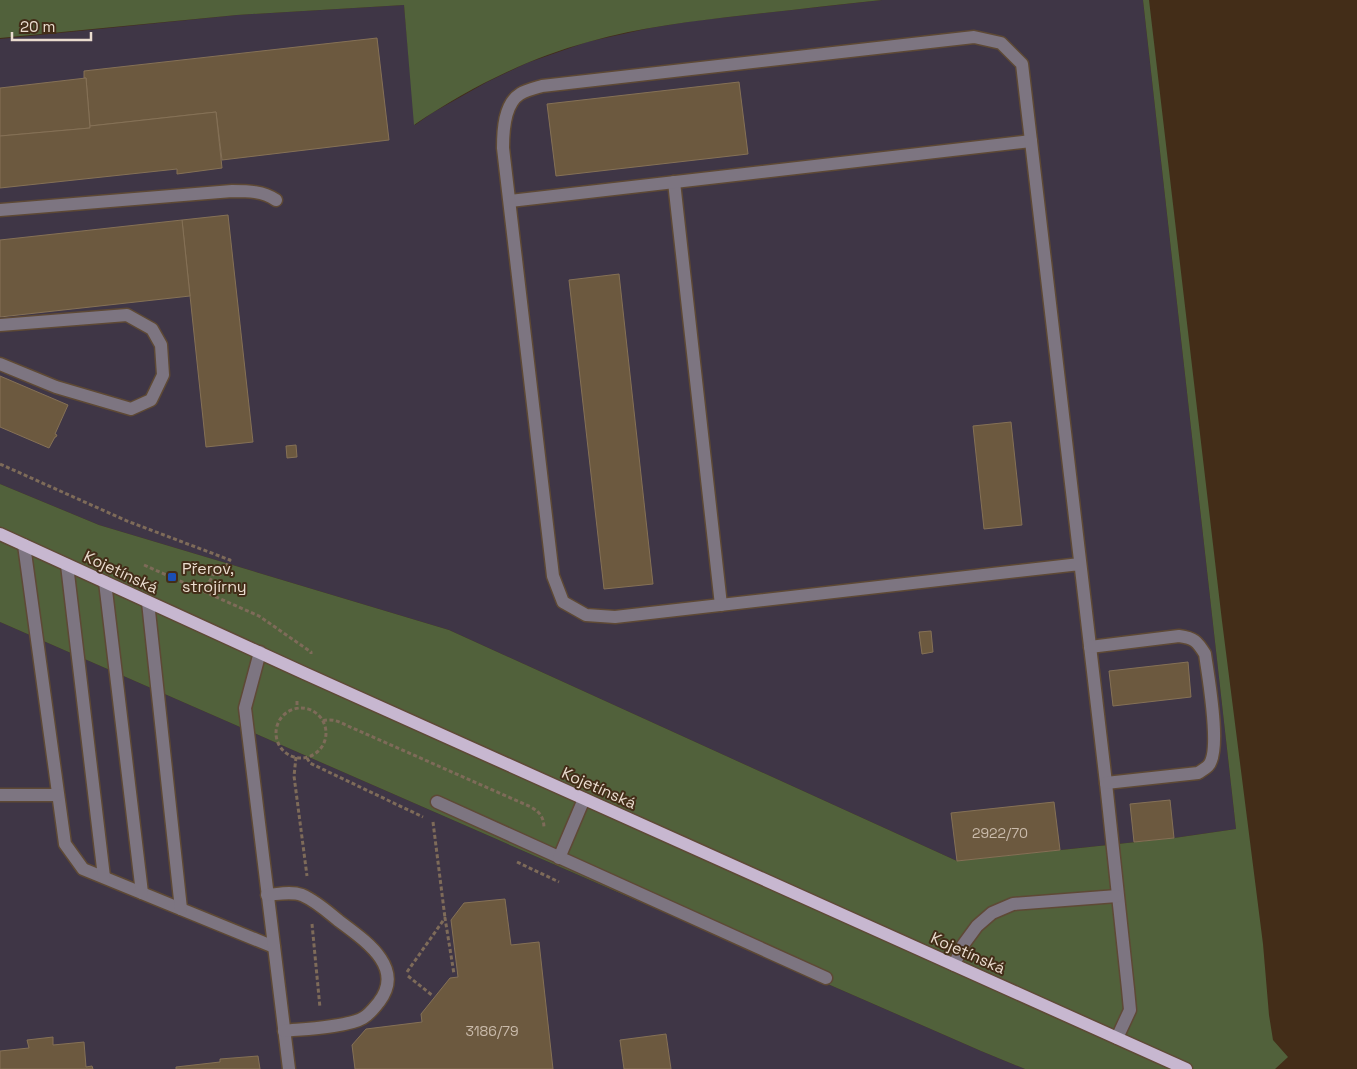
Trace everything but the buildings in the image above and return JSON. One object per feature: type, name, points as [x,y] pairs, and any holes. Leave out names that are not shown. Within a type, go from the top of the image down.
[{"type":"main road","name":"Kojetínská","points":[[0,534],[1186,1069]]},
{"type":"lane","points":[[1080,564],[615,617],[586,615],[563,602],[553,576],[503,148],[503,125],[508,109],[519,94],[542,86],[974,37],[1001,43],[1022,64],[1106,783],[1130,1010],[1117,1038]]},
{"type":"lane","points":[[510,201],[1031,141]]},
{"type":"lane","points":[[674,182],[722,605]]},
{"type":"lane","points":[[0,210],[232,191],[252,191],[276,200]]},
{"type":"lane","points":[[0,325],[127,315],[152,329],[161,345],[163,375],[151,400],[131,409],[56,387],[0,364]]},
{"type":"lane","points":[[24,545],[65,844],[83,869],[274,948]]},
{"type":"lane","points":[[67,565],[104,877]]},
{"type":"lane","points":[[105,582],[142,893]]},
{"type":"lane","points":[[148,602],[181,910]]},
{"type":"lane","points":[[1090,647],[1178,636],[1190,638],[1199,644],[1205,654],[1214,723],[1214,751],[1209,766],[1198,773],[1106,783]]},
{"type":"lane","points":[[260,652],[245,708],[289,1069]]},
{"type":"lane","points":[[0,795],[58,795]]},
{"type":"lane","points":[[559,858],[584,799]]},
{"type":"lane","points":[[437,802],[826,978]]},
{"type":"lane","points":[[268,895],[294,893],[312,900],[374,950],[384,961],[386,972],[386,992],[372,1011],[362,1019],[342,1025],[284,1031]]},
{"type":"lane","points":[[954,965],[963,945],[976,926],[992,913],[1013,904],[1117,896]]},
{"type":"path","points":[[0,464],[127,521],[230,560],[220,575],[214,573],[204,592]]},
{"type":"path","points":[[144,565],[272,624],[311,652],[308,661]]},
{"type":"path","points":[[297,701],[297,709]]},
{"type":"path","points":[[297,709],[308,709],[323,721],[326,734],[320,749],[306,758],[290,756],[279,745],[276,729],[279,721],[285,715],[297,709]]},
{"type":"path","points":[[323,721],[335,721],[348,726],[531,807],[542,816],[544,831]]},
{"type":"path","points":[[433,822],[454,974]]},
{"type":"path","points":[[433,996],[405,974],[445,918]]},
{"type":"shaded area","points":[[882,0],[1143,0],[1236,829],[1174,838],[957,861],[449,630],[99,525],[0,484],[0,39],[237,15],[404,5],[415,125],[432,113],[487,82],[527,63],[587,42],[693,21]]},
{"type":"shaded area","points":[[0,622],[981,1051],[1025,1069],[0,1069]]},
{"type":"green space","points":[[0,0],[882,0],[686,22],[608,37],[565,49],[520,66],[476,87],[414,125],[404,5],[237,15],[0,38]]},
{"type":"green space","points":[[1143,0],[1149,0],[1222,621],[1263,944],[1269,1015],[1273,1040],[1288,1057],[1275,1069],[1025,1069],[0,622],[0,484],[99,525],[449,630],[957,861],[1174,838],[1236,829]]},
{"type":"place","name":"Přerov, strojírny","points":[[172,577]]}]
